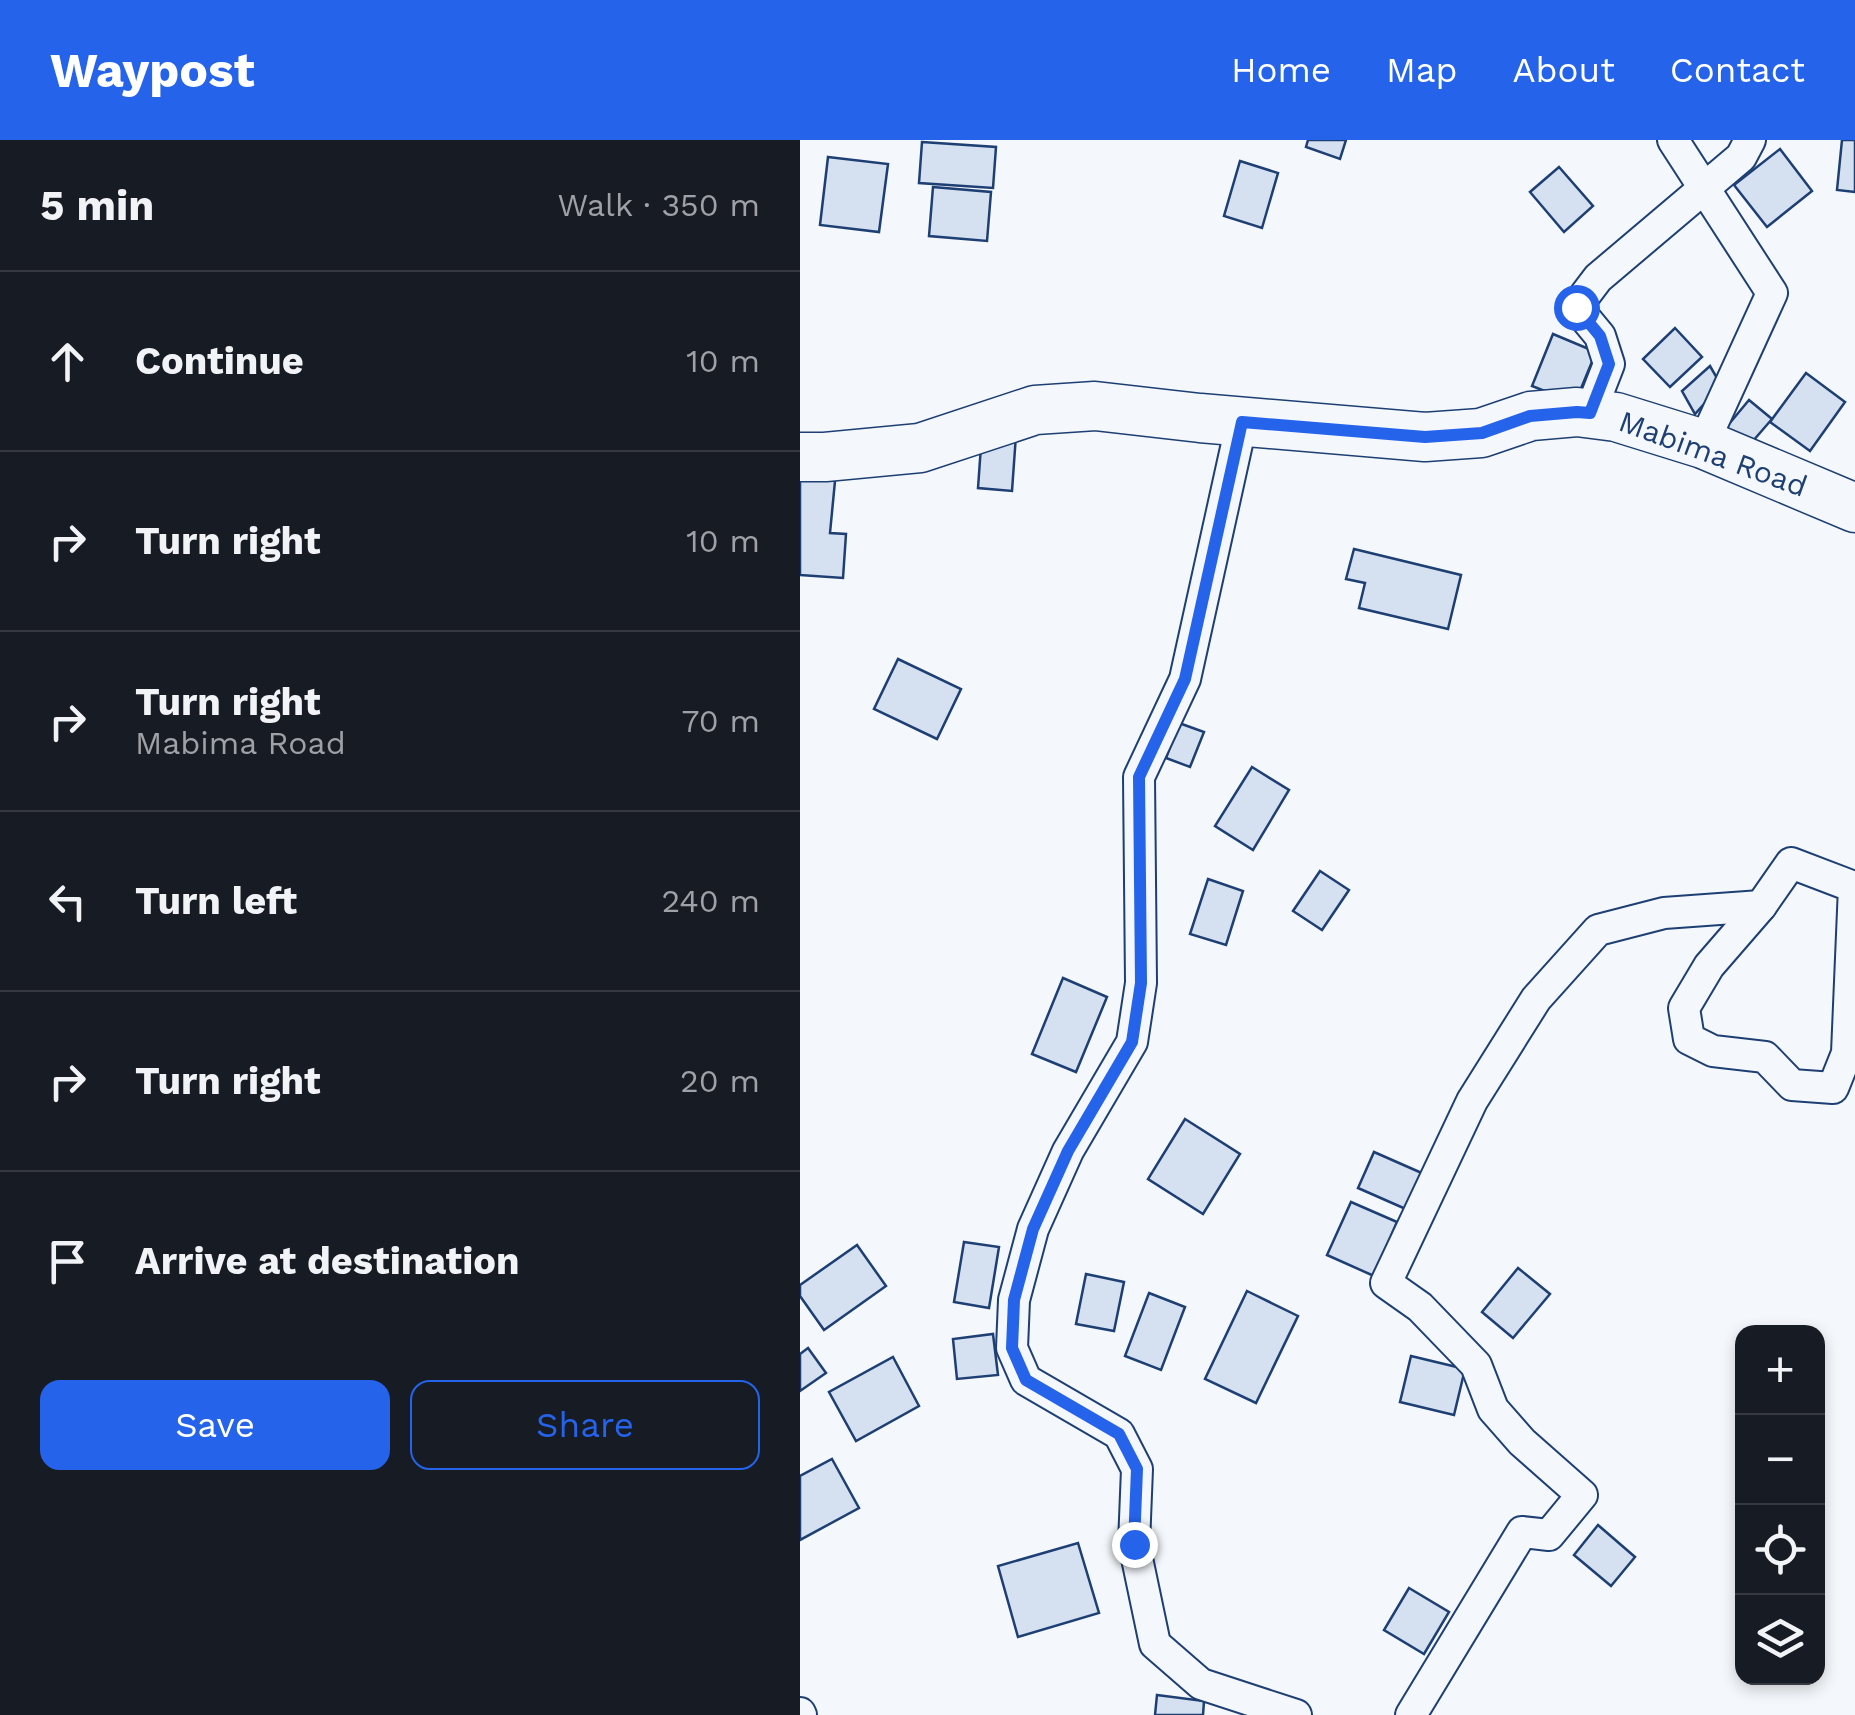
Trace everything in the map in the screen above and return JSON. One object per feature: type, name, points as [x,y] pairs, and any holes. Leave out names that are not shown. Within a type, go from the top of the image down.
[{"type":"main road","name":"Mabima Road","points":[[800,457],[920,448],[1035,410],[1094,406],[1425,437],[1482,433],[1530,416],[1577,412],[1616,417],[1703,444],[1855,508]]},
{"type":"street","points":[[1673,140],[1772,292],[1703,444]]},
{"type":"street","points":[[1590,413],[1609,364],[1600,336],[1576,307],[1598,278],[1740,157],[1750,140]]},
{"type":"street","points":[[1242,422],[1185,679],[1139,777],[1141,983],[1132,1042],[1068,1151],[1033,1229],[1014,1300],[1012,1348],[1026,1380],[1119,1434],[1137,1469],[1134,1544],[1155,1644],[1201,1684],[1296,1715]]},
{"type":"street","points":[[1792,863],[1854,887],[1847,1053],[1833,1088],[1792,1084],[1765,1058],[1713,1051],[1689,1039],[1684,1008],[1709,966],[1761,906],[1792,863]]},
{"type":"street","points":[[1412,1715],[1522,1532],[1548,1534],[1582,1495],[1522,1442],[1493,1409],[1476,1365],[1420,1307],[1386,1283],[1472,1101],[1536,999],[1598,930],[1664,913],[1761,906]]},
{"type":"building","points":[[1308,140],[1346,140],[1340,159],[1306,147]]},
{"type":"building","points":[[1842,140],[1855,140],[1855,192],[1837,190]]},
{"type":"building","points":[[922,142],[996,147],[993,188],[919,183]]},
{"type":"building","points":[[1780,149],[1812,191],[1767,227],[1734,185]]},
{"type":"building","points":[[828,157],[888,164],[879,232],[820,225]]},
{"type":"building","points":[[1240,161],[1278,173],[1262,228],[1224,216]]},
{"type":"building","points":[[1559,167],[1593,206],[1564,232],[1530,192]]},
{"type":"building","points":[[933,187],[991,192],[987,241],[929,236]]},
{"type":"building","points":[[1675,328],[1702,357],[1670,387],[1643,359]]},
{"type":"building","points":[[1553,334],[1596,352],[1575,403],[1532,386]]},
{"type":"building","points":[[1710,366],[1721,385],[1695,414],[1682,391]]},
{"type":"building","points":[[1806,373],[1845,402],[1810,451],[1770,422]]},
{"type":"building","points":[[1749,400],[1772,419],[1746,449],[1724,430]]},
{"type":"building","points":[[982,432],[1016,435],[1012,491],[978,488]]},
{"type":"building","points":[[800,477],[835,481],[830,533],[846,534],[843,578],[800,575]]},
{"type":"building","points":[[1354,549],[1461,575],[1448,629],[1359,608],[1365,583],[1346,579]]},
{"type":"building","points":[[898,659],[961,689],[937,739],[874,709]]},
{"type":"building","points":[[1179,723],[1204,732],[1190,767],[1166,758]]},
{"type":"building","points":[[1252,767],[1289,790],[1253,850],[1215,826]]},
{"type":"building","points":[[1320,871],[1349,890],[1322,930],[1293,911]]},
{"type":"building","points":[[1208,879],[1243,891],[1226,945],[1190,934]]},
{"type":"building","points":[[1063,978],[1107,997],[1076,1072],[1032,1054]]},
{"type":"building","points":[[1185,1119],[1240,1154],[1203,1214],[1148,1179]]},
{"type":"building","points":[[1374,1152],[1424,1174],[1408,1210],[1358,1188]]},
{"type":"building","points":[[1351,1202],[1397,1222],[1374,1276],[1327,1255]]},
{"type":"building","points":[[964,1242],[999,1247],[989,1308],[954,1302]]},
{"type":"building","points":[[857,1245],[886,1286],[824,1330],[800,1296],[800,1285]]},
{"type":"building","points":[[1518,1268],[1550,1294],[1513,1338],[1482,1312]]},
{"type":"building","points":[[1086,1274],[1124,1282],[1114,1331],[1076,1324]]},
{"type":"building","points":[[1247,1291],[1298,1316],[1256,1403],[1205,1379]]},
{"type":"building","points":[[1149,1293],[1185,1307],[1161,1370],[1125,1356]]},
{"type":"building","points":[[993,1334],[998,1375],[957,1379],[953,1339]]},
{"type":"building","points":[[808,1348],[826,1373],[800,1391],[800,1354]]},
{"type":"building","points":[[1411,1356],[1465,1369],[1454,1415],[1400,1402]]},
{"type":"building","points":[[893,1357],[919,1406],[856,1441],[829,1392]]},
{"type":"building","points":[[832,1459],[859,1508],[800,1540],[800,1476]]},
{"type":"building","points":[[1598,1525],[1635,1557],[1611,1586],[1574,1555]]},
{"type":"building","points":[[1078,1543],[1099,1613],[1018,1637],[998,1566]]},
{"type":"building","points":[[1409,1588],[1449,1612],[1424,1654],[1384,1630]]},
{"type":"building","points":[[1157,1695],[1204,1701],[1203,1715],[1155,1715]]},
{"type":"route","points":[[1134,1544],[1137,1469],[1119,1434],[1026,1380],[1012,1348],[1014,1300],[1033,1229],[1068,1151],[1132,1042],[1141,983],[1139,777],[1185,679],[1242,422],[1425,437],[1482,433],[1530,416],[1590,413],[1609,364],[1600,336],[1576,307]]}]
